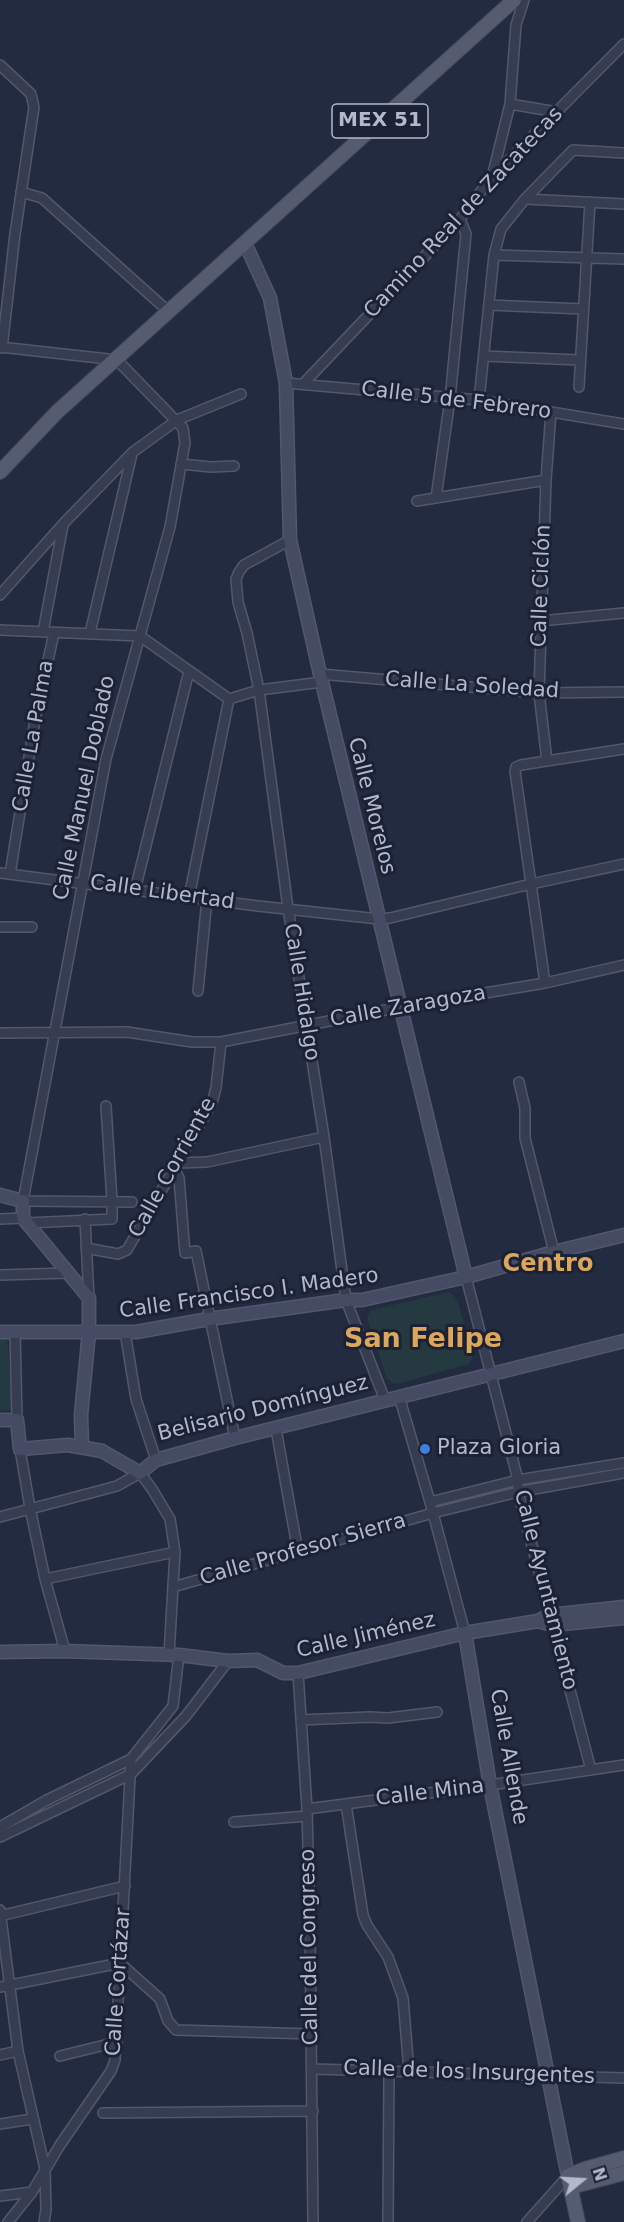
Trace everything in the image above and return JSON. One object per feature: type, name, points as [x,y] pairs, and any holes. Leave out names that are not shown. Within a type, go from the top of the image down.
[{"type":"main road","name":"MEX 51","points":[[0,471],[57,412],[514,0]]},
{"type":"main road","points":[[570,2182],[585,2169],[624,2158]]},
{"type":"main road","points":[[570,2182],[624,2173]]},
{"type":"main road","name":"Calle Allende","points":[[570,2182],[578,2222]]},
{"type":"street","points":[[491,178],[510,104],[516,25],[524,0]]},
{"type":"street","points":[[494,19],[506,20],[516,25]]},
{"type":"street","name":"Camino Real de Zacatecas","points":[[304,383],[460,219],[491,178],[624,44]]},
{"type":"street","points":[[0,65],[31,94],[34,107],[1,347],[117,360],[177,420]]},
{"type":"street","points":[[510,104],[557,112]]},
{"type":"street","points":[[478,400],[494,255],[501,229],[525,199],[573,150],[624,153]]},
{"type":"street","points":[[21,192],[42,198],[169,312]]},
{"type":"street","points":[[525,199],[624,204]]},
{"type":"street","points":[[579,387],[590,202]]},
{"type":"street","points":[[436,498],[450,399],[466,234],[460,219]]},
{"type":"street","name":"Calle Morelos","points":[[245,243],[270,297],[286,383],[290,540],[379,919],[491,1375]]},
{"type":"street","points":[[494,255],[624,259]]},
{"type":"street","points":[[489,305],[583,309]]},
{"type":"street","points":[[484,356],[579,360]]},
{"type":"street","name":"Calle 5 de Febrero","points":[[286,383],[478,400],[624,424]]},
{"type":"street","points":[[0,595],[64,523],[133,452],[177,420],[242,394]]},
{"type":"street","name":"Calle Ciclón","points":[[547,761],[539,693],[546,480],[551,412]]},
{"type":"street","name":"Calle Manuel Doblado","points":[[25,1221],[24,1201],[106,759],[170,527],[185,444],[183,428],[177,420]]},
{"type":"street","points":[[90,633],[133,452]]},
{"type":"street","points":[[181,464],[211,467],[234,465]]},
{"type":"street","points":[[417,501],[546,480]]},
{"type":"street","points":[[43,632],[64,523]]},
{"type":"street","name":"Calle Hidalgo","points":[[290,540],[244,565],[236,579],[256,691],[324,1137],[346,1300],[385,1400]]},
{"type":"street","points":[[540,621],[624,613]]},
{"type":"street","points":[[0,630],[140,636],[231,698],[189,897]]},
{"type":"street","name":"Calle La Palma","points":[[5,874],[54,633]]},
{"type":"street","points":[[135,890],[189,671]]},
{"type":"street","name":"Calle La Soledad","points":[[231,698],[321,678],[539,693],[624,692]]},
{"type":"street","points":[[545,983],[516,766],[624,750]]},
{"type":"street","name":"Calle Libertad","points":[[5,874],[379,919],[624,864]]},
{"type":"street","points":[[198,992],[208,899]]},
{"type":"street","points":[[0,927],[32,927]]},
{"type":"street","name":"Calle Zaragoza","points":[[0,1033],[127,1032],[192,1042],[218,1042],[401,1007],[545,983],[624,965]]},
{"type":"street","name":"Calle Corriente","points":[[86,1248],[118,1254],[127,1250],[212,1103],[216,1088],[218,1042]]},
{"type":"street","points":[[519,1082],[525,1108],[525,1138],[554,1252]]},
{"type":"street","name":"Calle Corriente","points":[[85,1219],[112,1219],[106,1106]]},
{"type":"street","points":[[235,1438],[196,1251],[185,1252],[179,1178],[175,1166],[207,1162],[324,1137]]},
{"type":"street","points":[[0,1195],[24,1201],[132,1202]]},
{"type":"street","points":[[0,1219],[25,1221],[85,1219],[89,1298],[82,1406],[82,1448]]},
{"type":"street","points":[[25,1221],[89,1298]]},
{"type":"street","name":"Calle Francisco I. Madero","points":[[0,1332],[136,1332],[209,1319],[346,1300],[377,1298],[624,1235]]},
{"type":"street","points":[[0,1275],[68,1273]]},
{"type":"street","points":[[15,1331],[20,1449],[45,1579],[65,1651]]},
{"type":"street","name":"Belisario Domínguez","points":[[125,1332],[136,1399],[156,1460],[399,1396]]},
{"type":"street","points":[[399,1396],[624,1341]]},
{"type":"street","name":"Calle Ayuntamiento","points":[[491,1375],[518,1480],[518,1492],[547,1620],[591,1770]]},
{"type":"street","name":"Calle Allende","points":[[399,1396],[465,1633],[490,1785],[570,2182]]},
{"type":"street","points":[[0,1420],[17,1420]]},
{"type":"street","points":[[276,1429],[298,1552]]},
{"type":"street","points":[[0,1827],[46,1800],[131,1759],[173,1706],[175,1552],[170,1519],[140,1473],[102,1451],[68,1445],[20,1449]]},
{"type":"street","points":[[0,1517],[117,1486],[140,1473],[156,1460]]},
{"type":"street","points":[[609,1471],[624,1463]]},
{"type":"street","points":[[430,1502],[518,1480],[609,1471],[624,1473]]},
{"type":"street","name":"Calle Profesor Sierra","points":[[173,1587],[433,1513],[609,1471]]},
{"type":"street","points":[[45,1579],[175,1552]]},
{"type":"street","name":"Calle Jiménez","points":[[0,1652],[65,1651],[174,1655],[228,1661],[257,1660],[283,1673],[298,1673],[465,1633],[624,1607]]},
{"type":"street","name":"Calle Jiménez","points":[[547,1620],[624,1618]]},
{"type":"street","points":[[0,1837],[131,1774],[186,1716],[228,1661]]},
{"type":"street","name":"Calle del Congreso","points":[[298,1673],[307,1812],[314,2222]]},
{"type":"street","points":[[301,1720],[388,1718],[437,1712]]},
{"type":"street","name":"Calle Cortázar","points":[[8,2222],[33,2192],[45,2169],[111,2071],[117,2042],[131,1759]]},
{"type":"street","name":"Calle Mina","points":[[234,1822],[624,1765]]},
{"type":"street","points":[[346,1804],[363,1915],[388,1957],[403,1998],[409,2071]]},
{"type":"street","points":[[44,2222],[45,2169],[4,1986],[0,1914],[125,1886]]},
{"type":"street","points":[[4,1986],[120,1963],[160,1999],[168,2021],[176,2030],[312,2034]]},
{"type":"street","points":[[60,2056],[117,2042]]},
{"type":"street","points":[[0,2055],[18,2051]]},
{"type":"street","name":"Calle de los Insurgentes","points":[[313,2069],[624,2078]]},
{"type":"street","points":[[388,2222],[389,2071]]},
{"type":"street","points":[[103,2113],[313,2111]]},
{"type":"street","points":[[0,2124],[32,2119]]},
{"type":"street","points":[[527,2222],[556,2190],[570,2182]]},
{"type":"street","points":[[0,2196],[33,2192]]},
{"type":"shaded area","points":[[448,1292],[458,1302],[473,1357],[471,1361],[468,1364],[398,1384],[393,1383],[387,1379],[367,1318],[369,1313],[371,1310]]},
{"type":"shaded area","points":[[0,1338],[7,1338],[13,1410],[0,1411]]},
{"type":"place","name":"Plaza Gloria","points":[[425,1449]]},
{"type":"district","name":"Centro","points":[[548,1265]]},
{"type":"district","name":"San Felipe","points":[[423,1340]]}]
